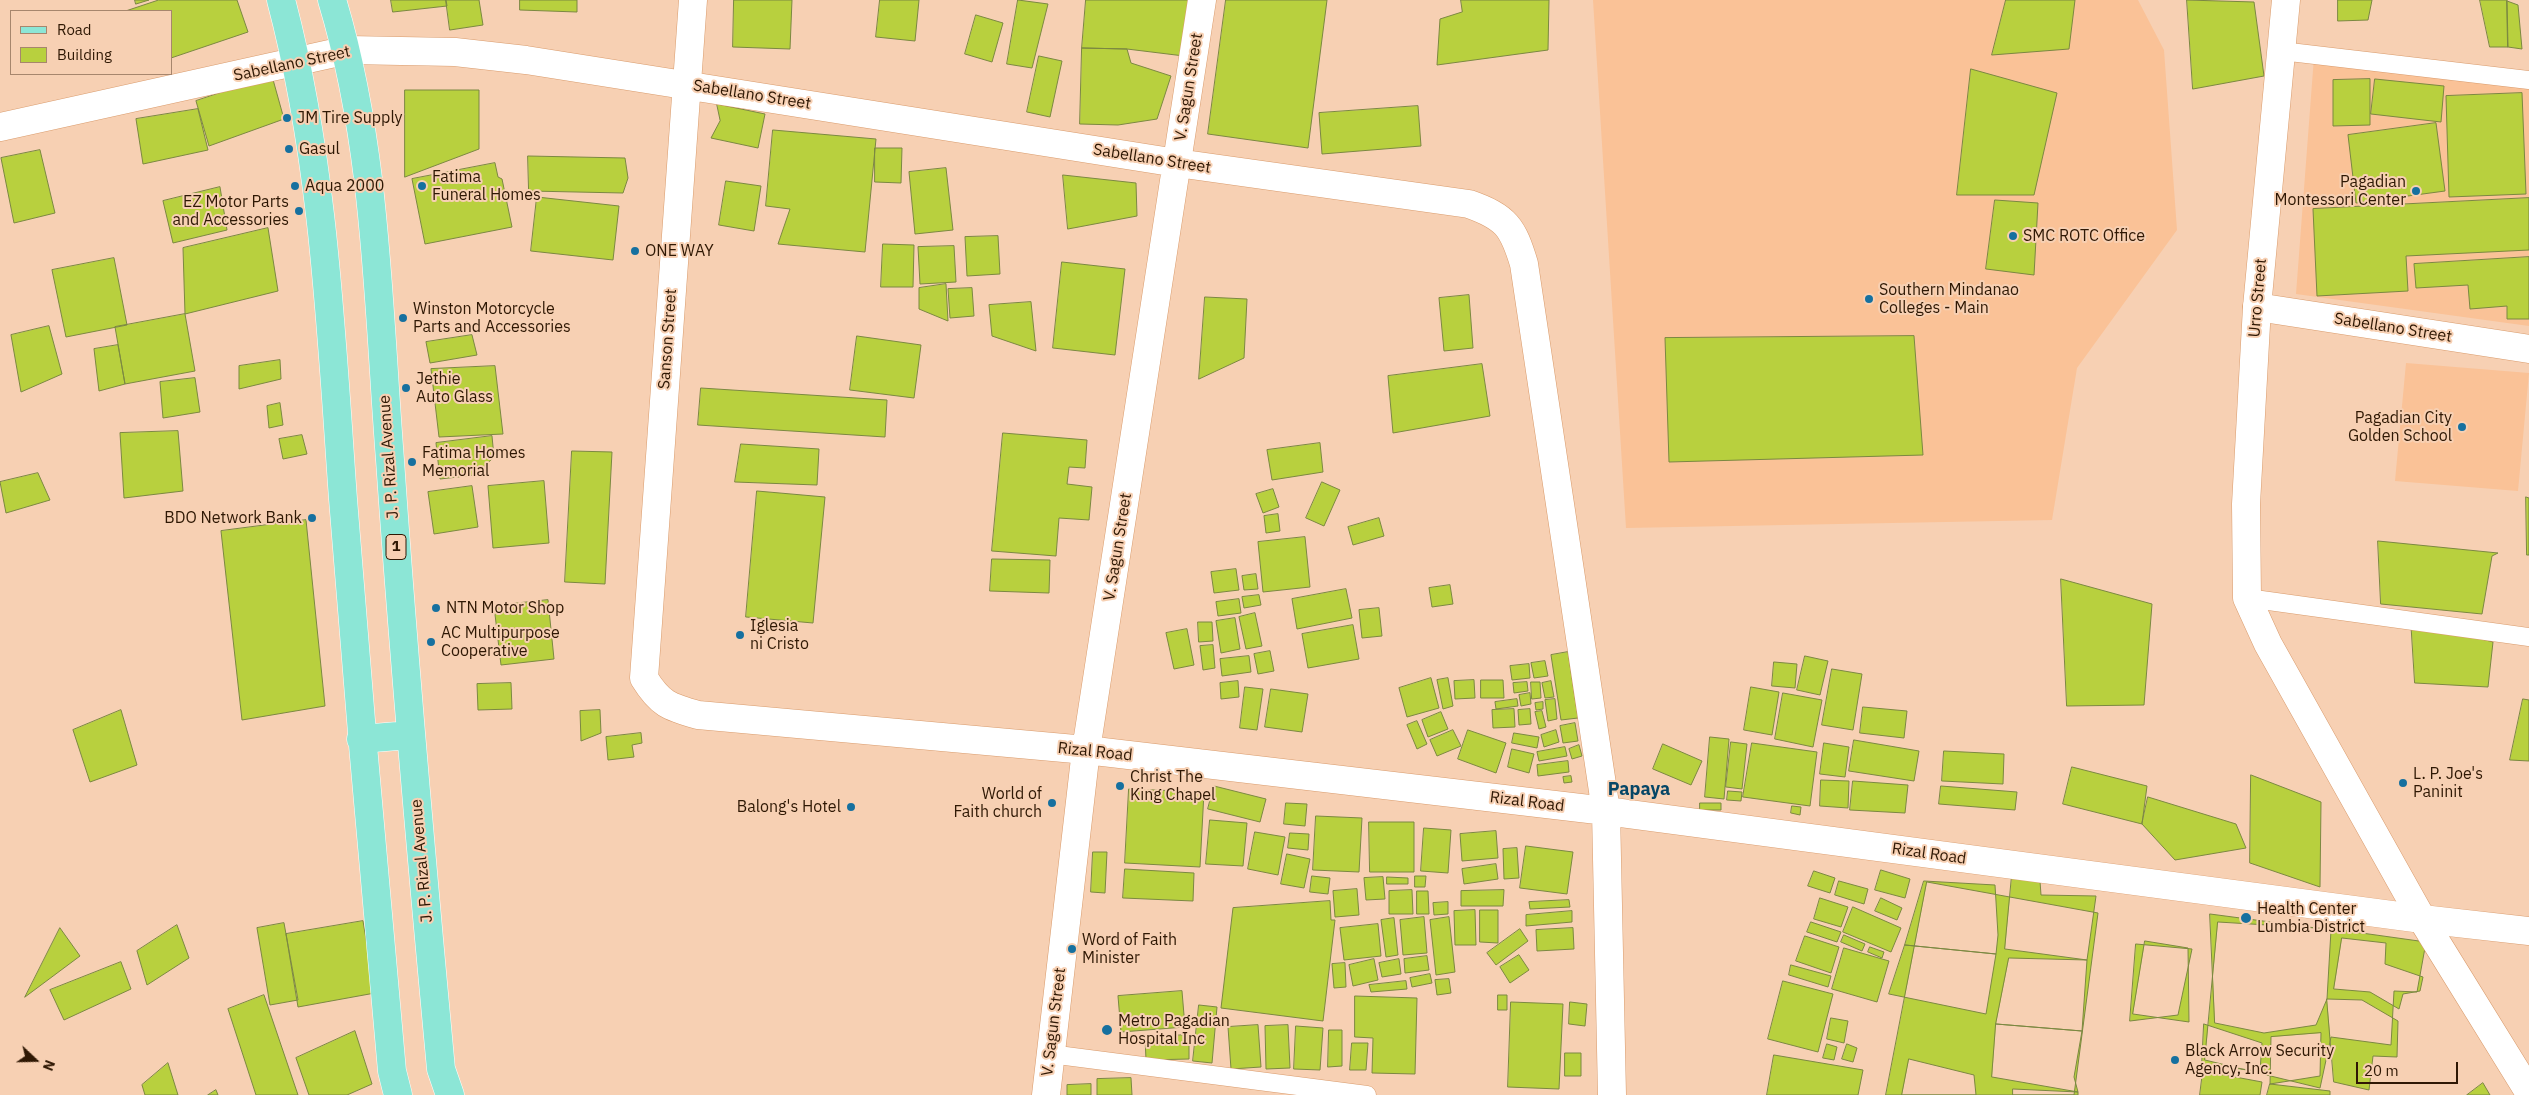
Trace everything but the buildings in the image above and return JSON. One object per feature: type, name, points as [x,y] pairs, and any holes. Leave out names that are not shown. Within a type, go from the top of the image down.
[{"type":"main road","points":[[281,0],[298,62],[325,248],[362,739],[392,1071],[398,1095]]},
{"type":"main road","name":"J. P. Rizal Avenue","points":[[332,0],[348,50],[364,146],[373,241],[410,735],[441,1069],[450,1095]]},
{"type":"main road","points":[[362,739],[410,735]]},
{"type":"street","name":"Sanson Street","points":[[644,678],[693,0]]},
{"type":"street","name":"V. Sagun Street","points":[[1046,1095],[1086,750],[1202,0]]},
{"type":"street","name":"Urro Street","points":[[2247,598],[2246,504],[2257,307],[2286,0]]},
{"type":"street","name":"Sabellano Street","points":[[0,127],[348,50],[454,52],[526,60],[1177,163],[1468,204],[1488,211],[1503,221],[1515,235],[1524,264],[1606,811]]},
{"type":"street","name":"Sabellano Street","points":[[2257,307],[2529,349]]},
{"type":"street","points":[[2247,598],[2268,644],[2422,919],[2529,1092]]},
{"type":"street","name":"Rizal Road","points":[[644,678],[656,697],[672,708],[698,714],[1086,750],[1606,811],[2422,919],[2529,930]]},
{"type":"street","points":[[1606,811],[1612,1095]]},
{"type":"lane","points":[[2281,51],[2529,80]]},
{"type":"lane","points":[[2247,598],[2529,637]]},
{"type":"lane","points":[[1050,1054],[1367,1095]]},
{"type":"shaded area","name":"Southern Mindanao Colleges - Main","points":[[1593,0],[2138,0],[2164,50],[2177,230],[2077,368],[2052,520],[1626,528]]},
{"type":"shaded area","name":"Pagadian Montessori Center","points":[[2314,57],[2529,88],[2529,326],[2296,294]]},
{"type":"shaded area","name":"Pagadian City Golden School","points":[[2406,363],[2529,373],[2518,491],[2395,481]]},
{"type":"place","name":"JM Tire Supply","points":[[287,118]]},
{"type":"place","name":"Gasul","points":[[289,149]]},
{"type":"place","name":"Aqua 2000","points":[[295,186]]},
{"type":"place","name":"Fatima Funeral Homes","points":[[422,186]]},
{"type":"place","name":"Pagadian Montessori Center","points":[[2416,191]]},
{"type":"place","name":"EZ Motor Parts and Accessories","points":[[299,211]]},
{"type":"place","name":"SMC ROTC Office","points":[[2013,236]]},
{"type":"place","name":"ONE WAY","points":[[635,251]]},
{"type":"place","name":"Southern Mindanao Colleges - Main","points":[[1869,299]]},
{"type":"place","name":"Winston Motorcycle Parts and Accessories","points":[[403,318]]},
{"type":"place","name":"Jethie Auto Glass","points":[[406,388]]},
{"type":"place","name":"Pagadian City Golden School","points":[[2462,427]]},
{"type":"place","name":"Fatima Homes Memorial","points":[[412,462]]},
{"type":"place","name":"BDO Network Bank","points":[[312,518]]},
{"type":"place","name":"NTN Motor Shop","points":[[436,608]]},
{"type":"place","name":"Iglesia ni Cristo","points":[[740,635]]},
{"type":"place","name":"AC Multipurpose Cooperative","points":[[431,642]]},
{"type":"place","name":"L. P. Joe's Paninit","points":[[2403,783]]},
{"type":"place","name":"Christ The King Chapel","points":[[1120,786]]},
{"type":"place","name":"World of Faith church","points":[[1052,803]]},
{"type":"place","name":"Balong's Hotel","points":[[851,807]]},
{"type":"place","name":"Health Center Lumbia District","points":[[2246,918]]},
{"type":"place","name":"Word of Faith Minister","points":[[1072,949]]},
{"type":"place","name":"Metro Pagadian Hospital Inc","points":[[1107,1030]]},
{"type":"place","name":"Black Arrow Security Agency, Inc.","points":[[2175,1060]]},
{"type":"district","name":"Papaya","points":[[1639,790]]}]
